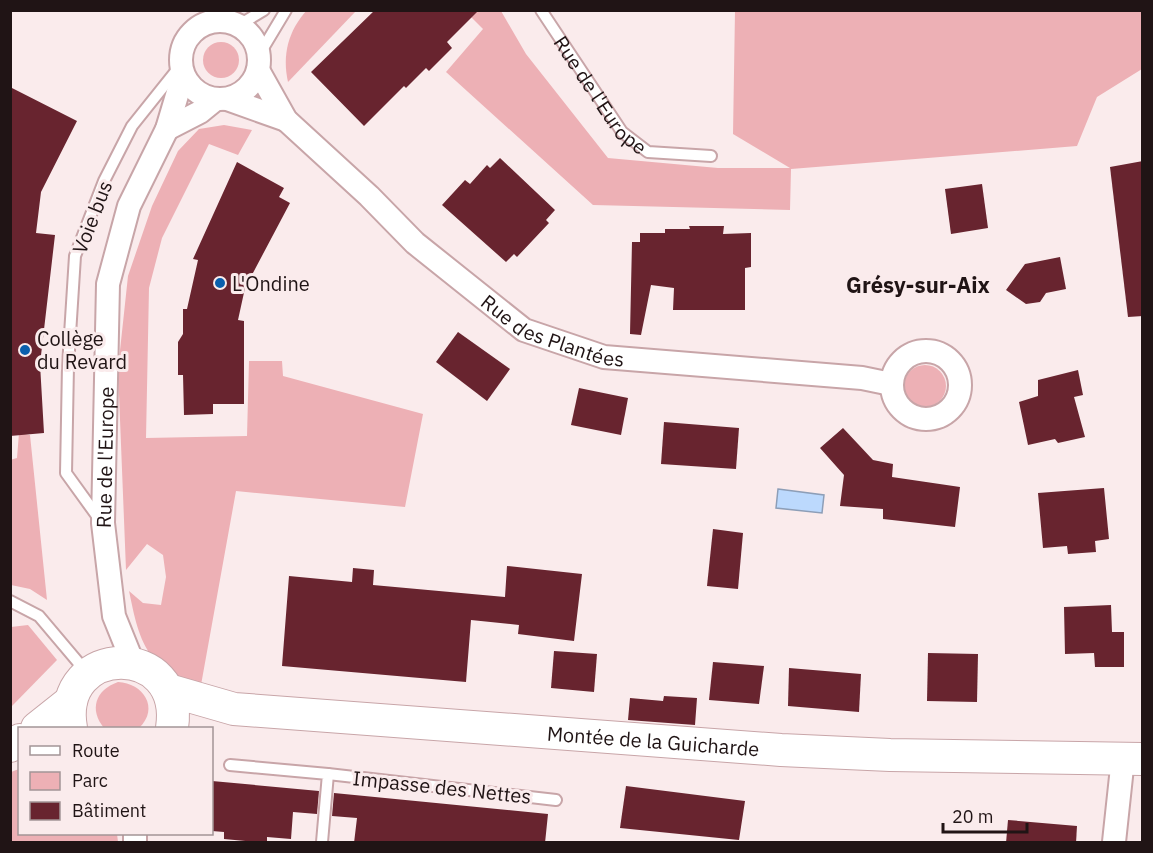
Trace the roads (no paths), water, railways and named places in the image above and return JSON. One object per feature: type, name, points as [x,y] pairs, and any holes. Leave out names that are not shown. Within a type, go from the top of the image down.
[{"type":"main road","points":[[42,727],[71,715],[77,686],[108,668],[159,678],[168,690],[173,709],[172,727]]},
{"type":"main road","name":"Montée de la Guicharde","points":[[168,690],[234,709],[781,750],[1133,758]]},
{"type":"main road","points":[[178,727],[234,709]]},
{"type":"street","points":[[167,129],[247,88],[258,63],[256,43],[239,25],[216,20],[195,29],[183,45],[182,70],[196,91],[222,99]]},
{"type":"street","name":"Rue des Plantées","points":[[258,63],[286,120],[369,196],[415,243],[524,330],[604,357],[862,378],[891,384]]},
{"type":"street","name":"Rue de l'Europe","points":[[108,668],[114,615],[103,524],[108,284],[129,206],[167,129],[182,70]]},
{"type":"street","name":"Rue des Plantées","points":[[222,99],[286,120]]},
{"type":"street","points":[[1114,843],[1133,758]]},
{"type":"lane","points":[[239,25],[264,10]]},
{"type":"lane","points":[[258,63],[286,10]]},
{"type":"lane","name":"Rue de l'Europe","points":[[541,10],[622,132],[648,152],[711,156]]},
{"type":"lane","name":"Voie bus","points":[[103,524],[66,473],[68,366],[75,256],[104,181],[132,126],[182,70]]},
{"type":"lane","points":[[10,601],[39,616],[108,668]]},
{"type":"lane","name":"Impasse des Nettes","points":[[230,765],[556,800]]},
{"type":"lane","points":[[322,843],[328,774]]},
{"type":"water","points":[[778,489],[824,495],[822,513],[776,508]]},
{"type":"place","name":"L'Ondine","points":[[220,283]]},
{"type":"place","name":"Collège du Revard","points":[[25,350]]},
{"type":"district","name":"Grésy-sur-Aix","points":[[918,284]]}]
